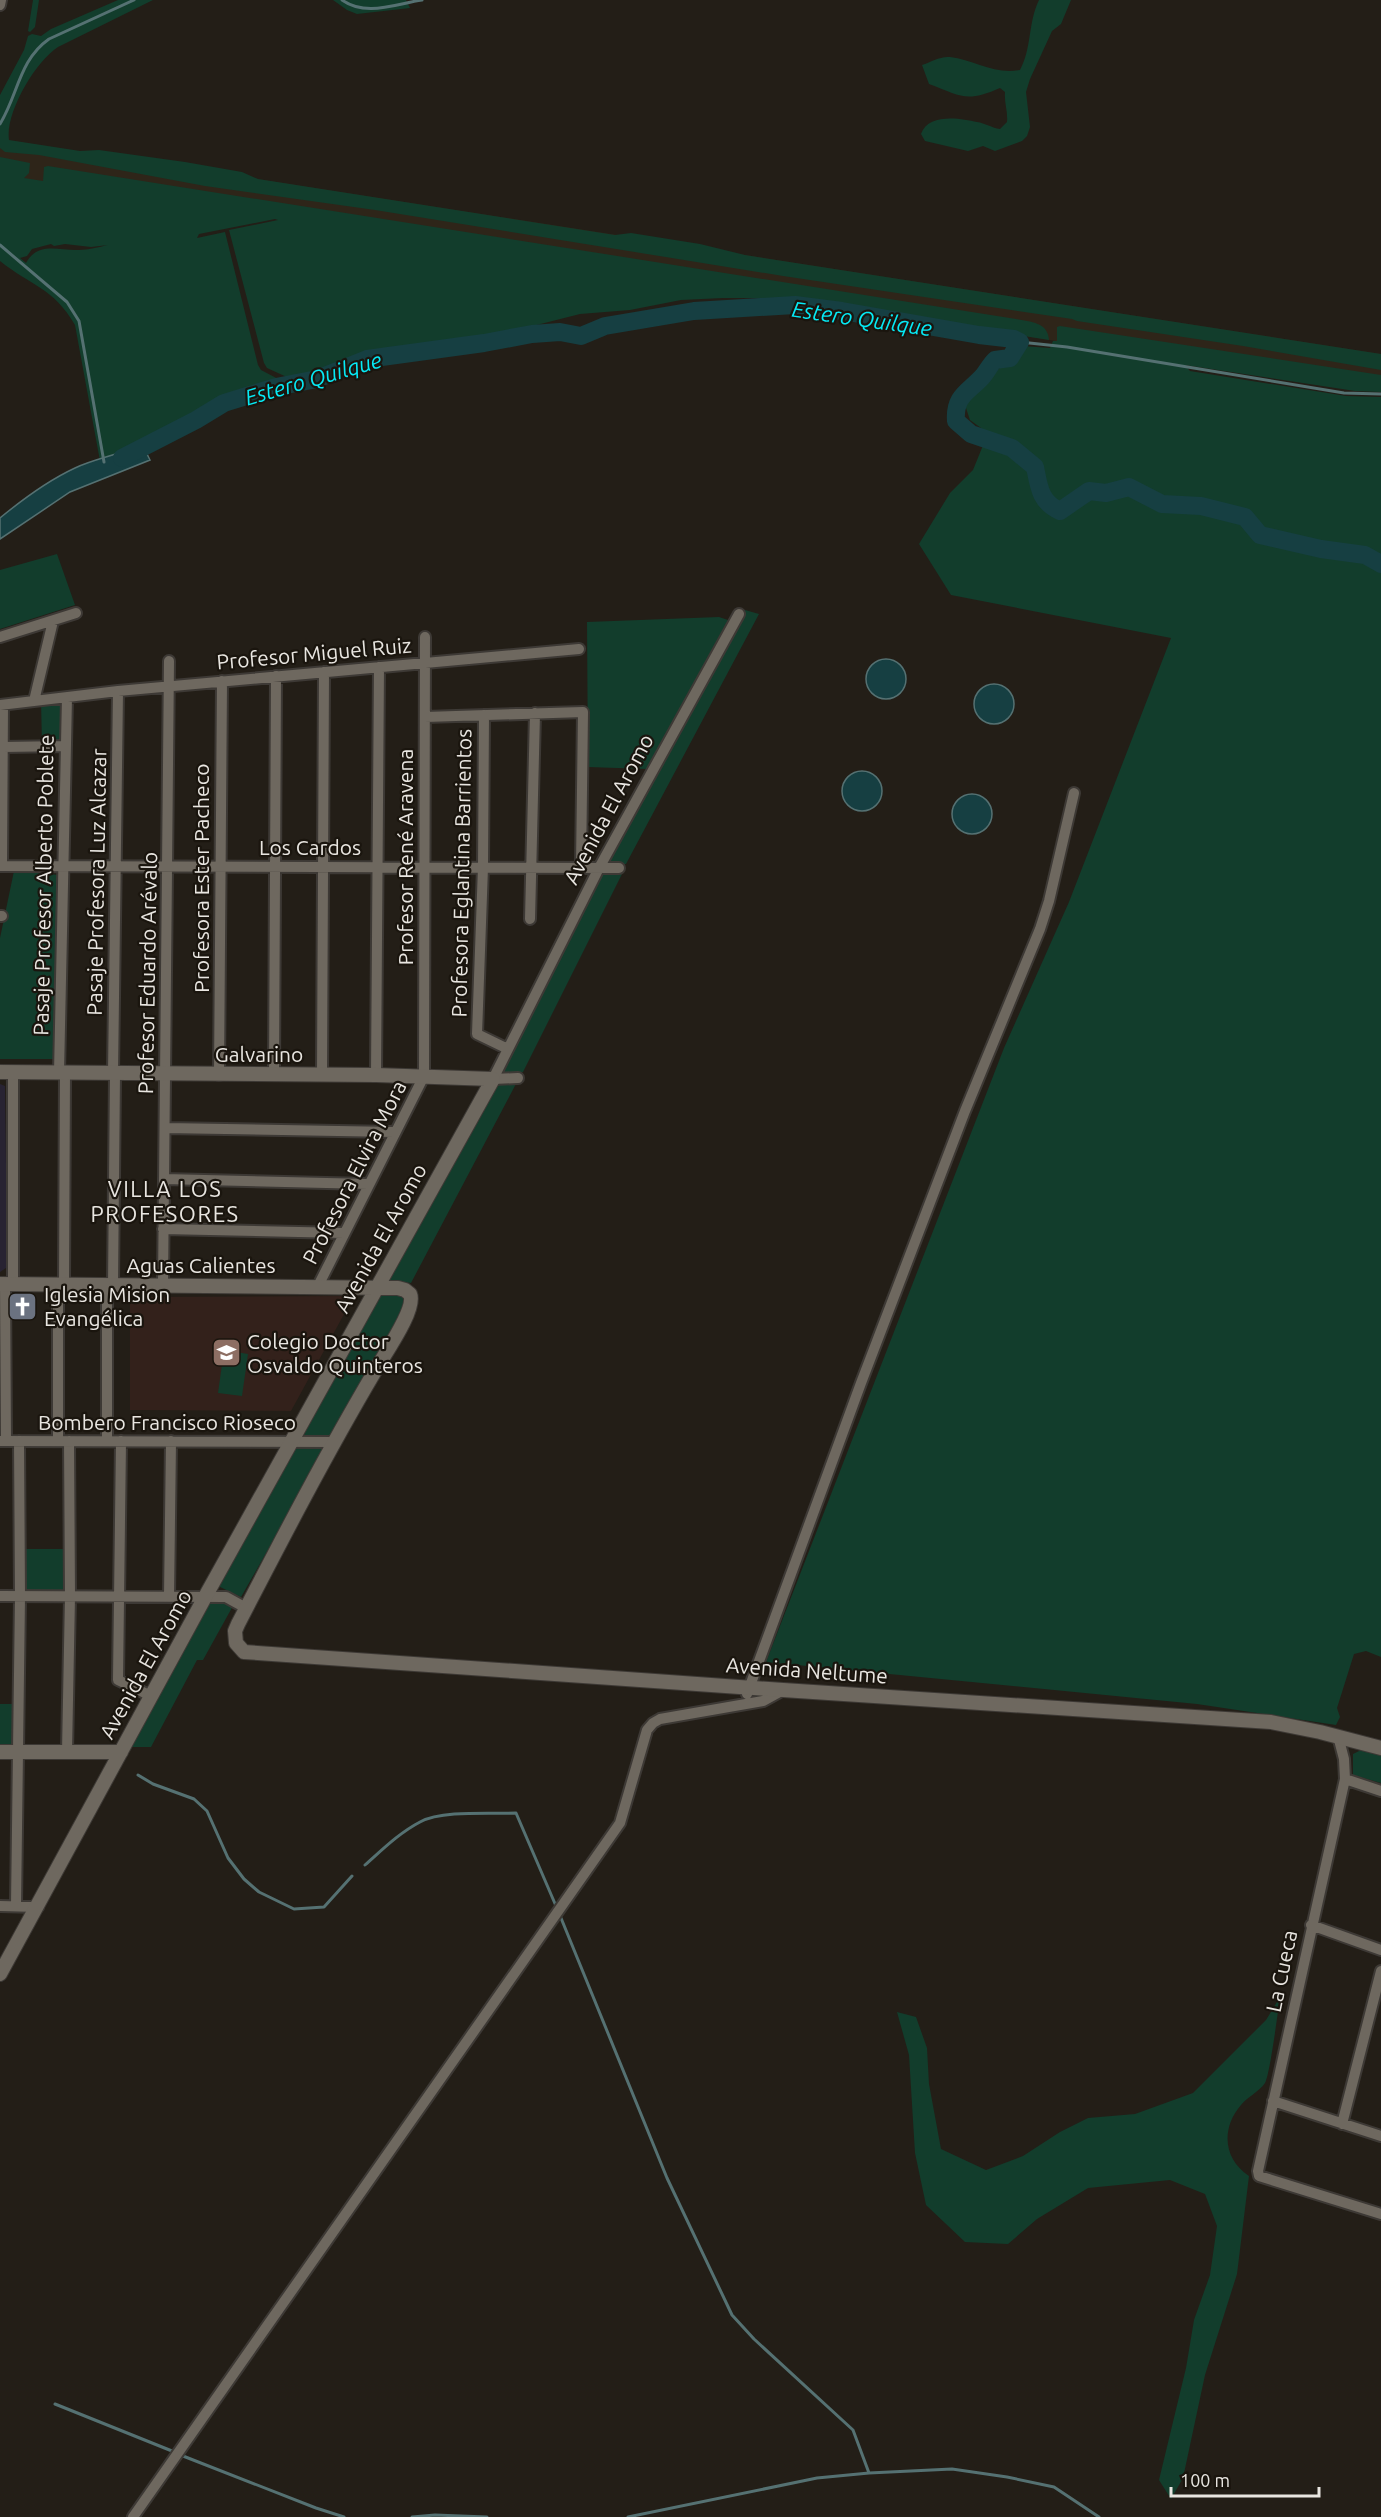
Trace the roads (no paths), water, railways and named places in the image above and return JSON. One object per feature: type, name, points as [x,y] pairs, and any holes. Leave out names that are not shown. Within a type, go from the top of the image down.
[{"type":"street","points":[[0,5],[1,0]]},
{"type":"street","points":[[0,637],[76,613]]},
{"type":"street","name":"Avenida El Aromo","points":[[0,1974],[205,1597],[493,1079],[599,868],[739,614]]},
{"type":"street","points":[[34,701],[53,621]]},
{"type":"street","name":"Profesor René Aravena","points":[[424,1076],[425,637]]},
{"type":"street","name":"Profesor Miguel Ruiz","points":[[2,705],[222,681],[579,650]]},
{"type":"street","name":"Profesor Eduardo Arévalo","points":[[163,1286],[169,661]]},
{"type":"street","points":[[376,1075],[379,668]]},
{"type":"street","points":[[322,1075],[324,672]]},
{"type":"street","points":[[274,1074],[276,676]]},
{"type":"street","name":"Profesora Ester Pacheco","points":[[219,1074],[222,681]]},
{"type":"street","name":"Pasaje Profesora Luz Alcazar","points":[[107,1441],[118,691]]},
{"type":"street","name":"Pasaje Profesor Alberto Poblete","points":[[67,697],[61,1285],[63,1441],[70,1596],[67,1752]]},
{"type":"street","points":[[1,866],[2,705]]},
{"type":"street","points":[[425,717],[583,712],[581,867]]},
{"type":"street","points":[[530,919],[535,713]]},
{"type":"street","name":"Profesora Eglantina Barrientos","points":[[484,715],[483,867],[477,1034],[508,1049]]},
{"type":"street","points":[[3,747],[66,746]]},
{"type":"street","points":[[744,1704],[861,1383],[978,1078],[1040,929],[1049,901],[1074,793]]},
{"type":"street","name":"Los Cardos","points":[[1,866],[619,868]]},
{"type":"street","points":[[3,1441],[7,1072]]},
{"type":"street","name":"Galvarino","points":[[7,1072],[518,1078]]},
{"type":"street","name":"Profesora Elvira Mora","points":[[318,1286],[424,1076]]},
{"type":"street","points":[[165,1128],[394,1132]]},
{"type":"street","points":[[164,1179],[368,1184]]},
{"type":"street","points":[[163,1229],[344,1233]]},
{"type":"street","name":"Aguas Calientes","points":[[6,1284],[318,1286],[401,1289]]},
{"type":"street","name":"Avenida El Aromo","points":[[235,1638],[238,1624],[246,1608],[334,1442],[411,1306],[410,1294],[401,1289]]},
{"type":"street","name":"Bombero Francisco Rioseco","points":[[3,1441],[334,1442]]},
{"type":"street","points":[[16,1906],[20,1596],[19,1441]]},
{"type":"street","points":[[122,1441],[118,1680],[151,1696]]},
{"type":"street","points":[[169,1596],[171,1441]]},
{"type":"street","points":[[0,1596],[226,1597],[246,1608]]},
{"type":"street","name":"Avenida Neltume","points":[[235,1638],[240,1648],[251,1653],[1271,1722],[1381,1748]]},
{"type":"street","points":[[133,2517],[620,1823],[647,1730],[653,1722],[763,1701],[783,1690]]},
{"type":"street","name":"La Cueca","points":[[1338,1736],[1344,1759],[1345,1779],[1257,2171],[1259,2176],[1381,2214]]},
{"type":"street","points":[[0,1752],[121,1752]]},
{"type":"street","points":[[1345,1779],[1381,1791]]},
{"type":"street","points":[[0,1906],[38,1907]]},
{"type":"street","points":[[1311,1925],[1381,1950]]},
{"type":"street","points":[[1342,2124],[1381,1971]]},
{"type":"street","points":[[1273,2102],[1381,2136]]},
{"type":"water","points":[[142,444],[150,460],[70,492],[0,539],[0,518],[36,491],[75,468]]},
{"type":"water","points":[[886,659],[894,660],[900,665],[905,671],[905,687],[900,693],[894,698],[886,699],[878,698],[872,693],[867,687],[866,679],[867,671],[872,665],[878,660]]},
{"type":"water","points":[[994,684],[1002,685],[1008,690],[1013,696],[1013,712],[1008,718],[1002,723],[994,724],[986,723],[980,718],[975,712],[974,704],[975,696],[980,690],[986,685]]},
{"type":"water","points":[[862,771],[870,772],[876,777],[881,783],[881,799],[876,805],[870,810],[862,811],[854,810],[848,805],[843,799],[842,791],[843,783],[848,777],[854,772]]},
{"type":"water","points":[[972,794],[980,795],[986,800],[991,806],[991,822],[986,828],[980,833],[972,834],[964,833],[958,828],[953,822],[952,814],[953,806],[958,800],[964,795]]},
{"type":"waterway","points":[[0,124],[25,67],[39,47],[49,39],[134,0]]},
{"type":"waterway","points":[[342,0],[351,5],[371,9],[422,0]]},
{"type":"waterway","points":[[0,245],[67,302],[79,321],[104,462]]},
{"type":"waterway","name":"Estero Quilque","points":[[122,458],[224,403],[276,387],[317,379],[367,359],[532,334],[560,332],[581,336],[605,326],[694,311],[795,305],[1014,339],[1020,342],[1010,358],[995,360],[964,395],[957,405],[956,421],[971,434],[1012,448],[1035,467],[1044,498],[1060,511],[1089,491],[1106,493],[1129,487],[1162,504],[1201,506],[1245,517],[1260,535],[1321,549],[1365,555],[1381,564]]},
{"type":"waterway","points":[[1020,342],[1067,347],[1344,393],[1381,394]]},
{"type":"waterway","points":[[138,1775],[153,1784],[194,1799],[207,1811],[228,1858],[244,1879],[259,1892],[294,1909],[324,1907],[352,1876]]},
{"type":"waterway","points":[[365,1865],[405,1831],[429,1818],[453,1814],[516,1813],[556,1906]]},
{"type":"waterway","points":[[561,1918],[667,2178],[732,2315],[754,2339],[853,2430],[869,2473]]},
{"type":"waterway","points":[[55,2404],[172,2451]]},
{"type":"waterway","points":[[183,2456],[344,2517]]},
{"type":"waterway","points":[[628,2517],[817,2478],[952,2469],[1054,2487],[1099,2517]]},
{"type":"waterway","points":[[412,2517],[435,2515],[487,2517]]},
{"type":"place","name":"Iglesia Mision Evangélica","points":[[23,1306]]},
{"type":"place","name":"Colegio Doctor Osvaldo Quinteros","points":[[226,1353]]},
{"type":"district","name":"VILLA LOS PROFESORES","points":[[165,1200]]}]
